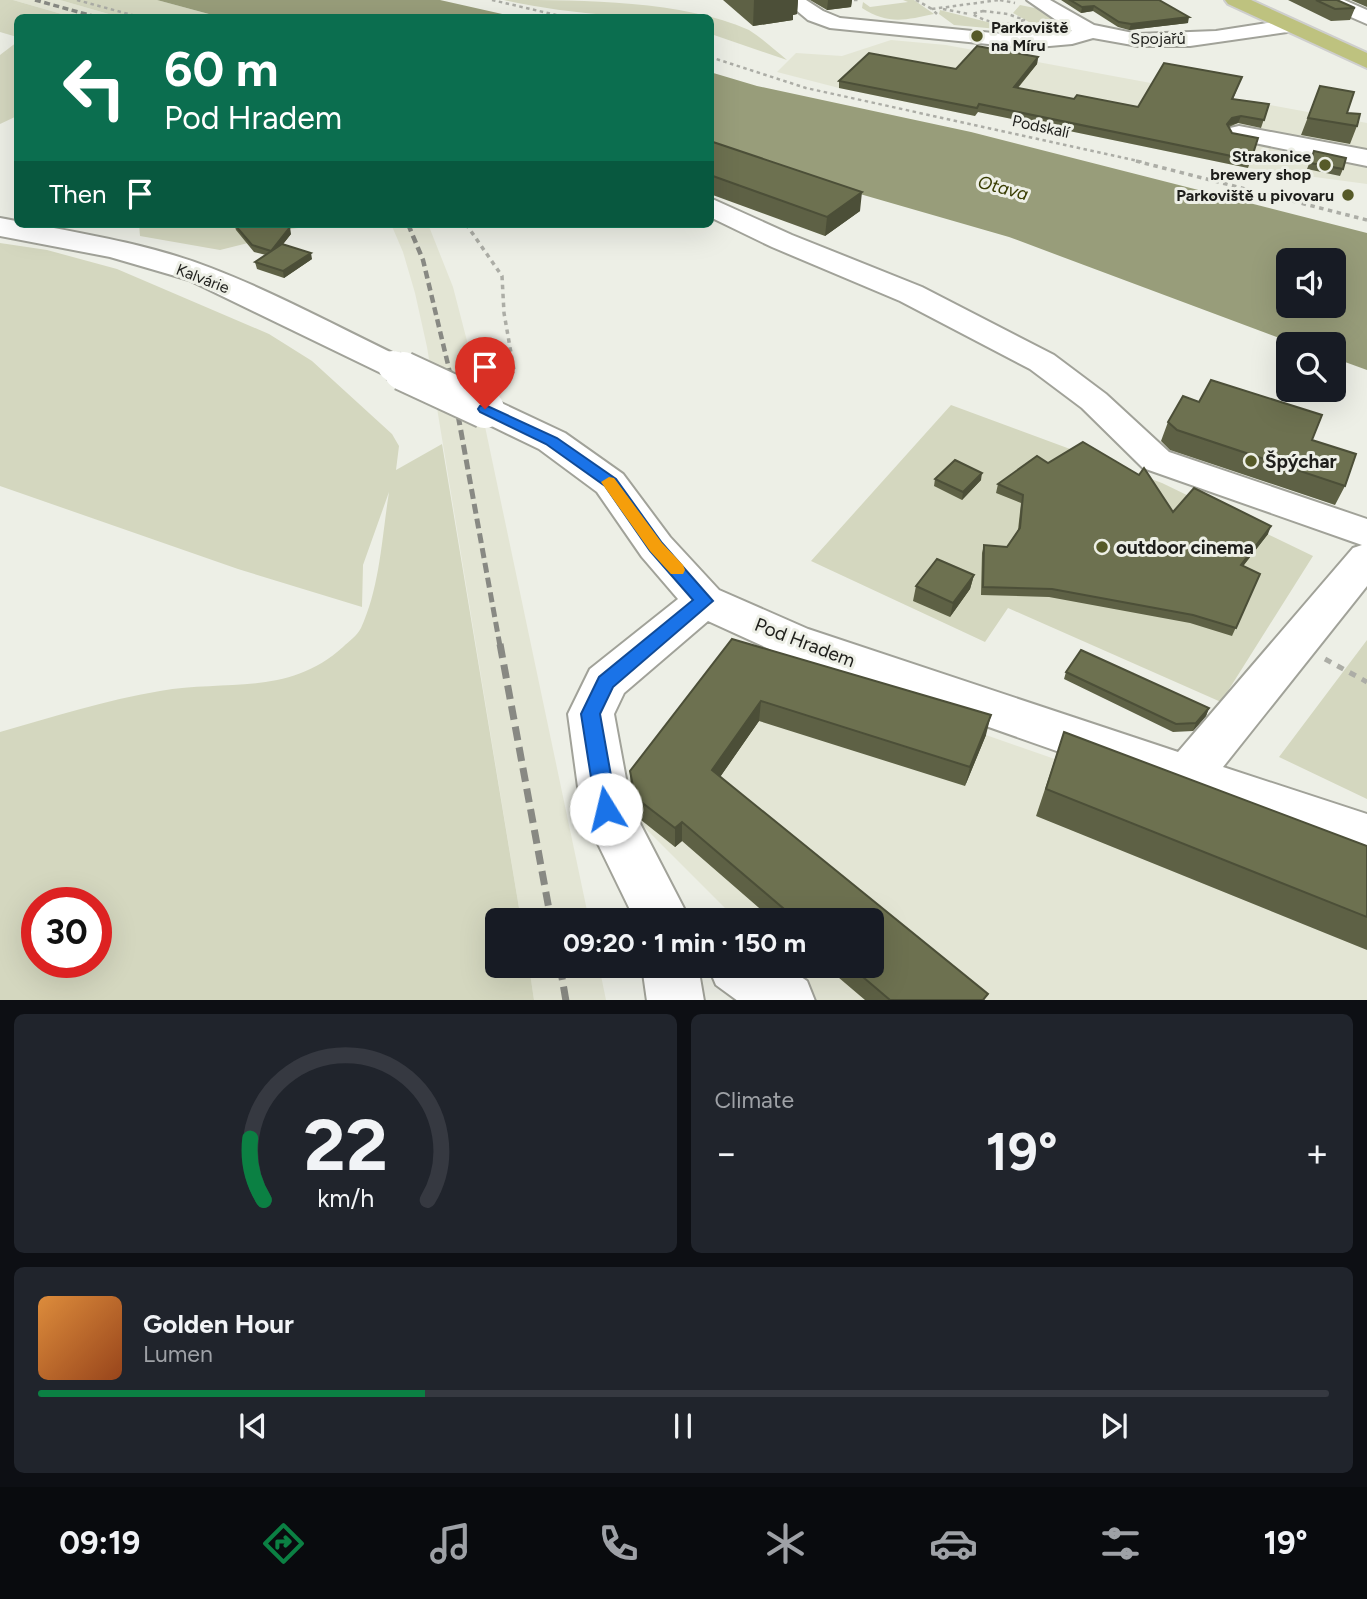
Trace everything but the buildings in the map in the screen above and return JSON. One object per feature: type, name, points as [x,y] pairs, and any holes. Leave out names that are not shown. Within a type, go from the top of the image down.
[{"type":"main road","points":[[1235,0],[1367,61]]},
{"type":"main road","points":[[1287,26],[1367,75]]},
{"type":"street","points":[[794,0],[815,16],[831,22],[855,25],[1034,41],[1067,40],[1092,32]]},
{"type":"street","name":"Spojařů","points":[[1037,0],[1092,32],[1128,39],[1164,40],[1287,26]]},
{"type":"street","points":[[1328,0],[1367,18]]},
{"type":"street","points":[[1239,133],[1367,158]]},
{"type":"street","points":[[714,208],[782,241],[911,294],[1042,362],[1094,401],[1156,460],[1367,533]]},
{"type":"street","name":"Kalvárie","points":[[0,227],[114,249],[200,274],[485,409]]},
{"type":"street","name":"Pod Hradem","points":[[485,409],[552,441],[610,483],[656,547],[704,601],[793,641],[1189,774],[1367,837]]},
{"type":"street","points":[[1189,774],[1367,558]]},
{"type":"street","points":[[655,908],[606,809],[591,714],[606,682],[704,601]]},
{"type":"street","points":[[673,978],[676,1000]]},
{"type":"street","points":[[754,978],[787,1000]]},
{"type":"path","points":[[77,0],[130,14]]},
{"type":"path","points":[[492,0],[550,14]]},
{"type":"path","points":[[854,0],[860,0]]},
{"type":"path","points":[[916,0],[937,15],[926,17]]},
{"type":"path","points":[[932,9],[999,0]]},
{"type":"path","points":[[967,5],[978,12]]},
{"type":"path","points":[[939,8],[973,15]]},
{"type":"path","points":[[530,10],[540,14]]},
{"type":"path","name":"Podskalí","points":[[714,60],[806,88],[1118,156],[1367,220]]},
{"type":"path","points":[[470,228],[502,276],[504,313],[514,370],[485,409]]},
{"type":"path","points":[[1297,643],[1367,681]]},
{"type":"shaded area","points":[[0,0],[13,0],[62,14],[14,14],[14,36],[0,32]]},
{"type":"shaded area","points":[[13,0],[60,0],[109,14],[62,14]]},
{"type":"shaded area","points":[[60,0],[157,0],[209,14],[109,14]]},
{"type":"shaded area","points":[[504,0],[630,4],[697,14],[598,14]]},
{"type":"shaded area","points":[[903,0],[914,0],[934,14],[897,20],[880,17],[862,8],[863,2],[870,7],[908,2]]},
{"type":"shaded area","points":[[1020,5],[1040,9],[1071,30],[1029,22],[1013,13]]},
{"type":"shaded area","points":[[940,10],[999,25],[998,29],[954,25],[939,14]]},
{"type":"shaded area","points":[[714,18],[749,30],[787,60],[714,35]]},
{"type":"shaded area","points":[[891,40],[946,45],[1367,123],[1367,184],[1248,168],[978,112],[975,116],[839,88],[777,72],[796,53],[842,56]]},
{"type":"shaded area","points":[[14,44],[14,117],[0,124],[0,55]]},
{"type":"shaded area","points":[[139,228],[298,228],[277,231],[272,237],[220,250],[140,236]]},
{"type":"shaded area","points":[[393,228],[430,228],[453,287],[467,341],[586,908],[519,908],[427,347],[415,293]]},
{"type":"shaded area","points":[[0,243],[47,250],[117,269],[269,334],[312,361],[392,434],[399,446],[396,470],[442,444],[519,908],[485,908],[485,978],[531,978],[534,1000],[0,1000],[0,732],[80,709],[160,691],[278,680],[322,663],[343,647],[361,628],[380,561],[389,492],[363,565],[362,607],[238,569],[0,486]]},
{"type":"shaded area","points":[[951,405],[1162,483],[1313,556],[1221,702],[1008,608],[985,642],[811,561]]},
{"type":"shaded area","points":[[1367,640],[1367,799],[1279,757]]},
{"type":"shaded area","points":[[731,658],[986,735],[1367,868],[1367,1000],[733,1000],[742,978],[884,978],[884,908],[725,908],[621,804]]},
{"type":"shaded area","points":[[531,978],[601,978],[606,1000],[534,1000]]},
{"type":"water","points":[[157,0],[440,0],[502,14],[209,14]]},
{"type":"water","name":"Otava","points":[[714,73],[757,86],[971,132],[1367,233],[1367,370],[1346,362],[1346,332],[1276,332],[1276,337],[1009,237],[714,152]]},
{"type":"railway","points":[[35,0],[86,14]]},
{"type":"railway","points":[[410,228],[423,260],[450,373]]},
{"type":"railway","points":[[450,371],[500,646]]},
{"type":"railway","points":[[500,644],[549,908]]},
{"type":"railway","points":[[562,978],[566,1000]]},
{"type":"slow traffic","points":[[609,482],[656,547],[677,570]]},
{"type":"place","name":"Parkoviště na Míru","points":[[977,36]]},
{"type":"place","name":"Strakonice brewery shop","points":[[1325,165]]},
{"type":"place","name":"Parkoviště u pivovaru","points":[[1348,195]]},
{"type":"place","name":"Špýchar","points":[[1251,461]]},
{"type":"place","name":"outdoor cinema","points":[[1102,547]]},
{"type":"route","points":[[485,409],[552,441],[610,483],[656,547],[704,601],[606,682],[591,714],[606,809]]}]
